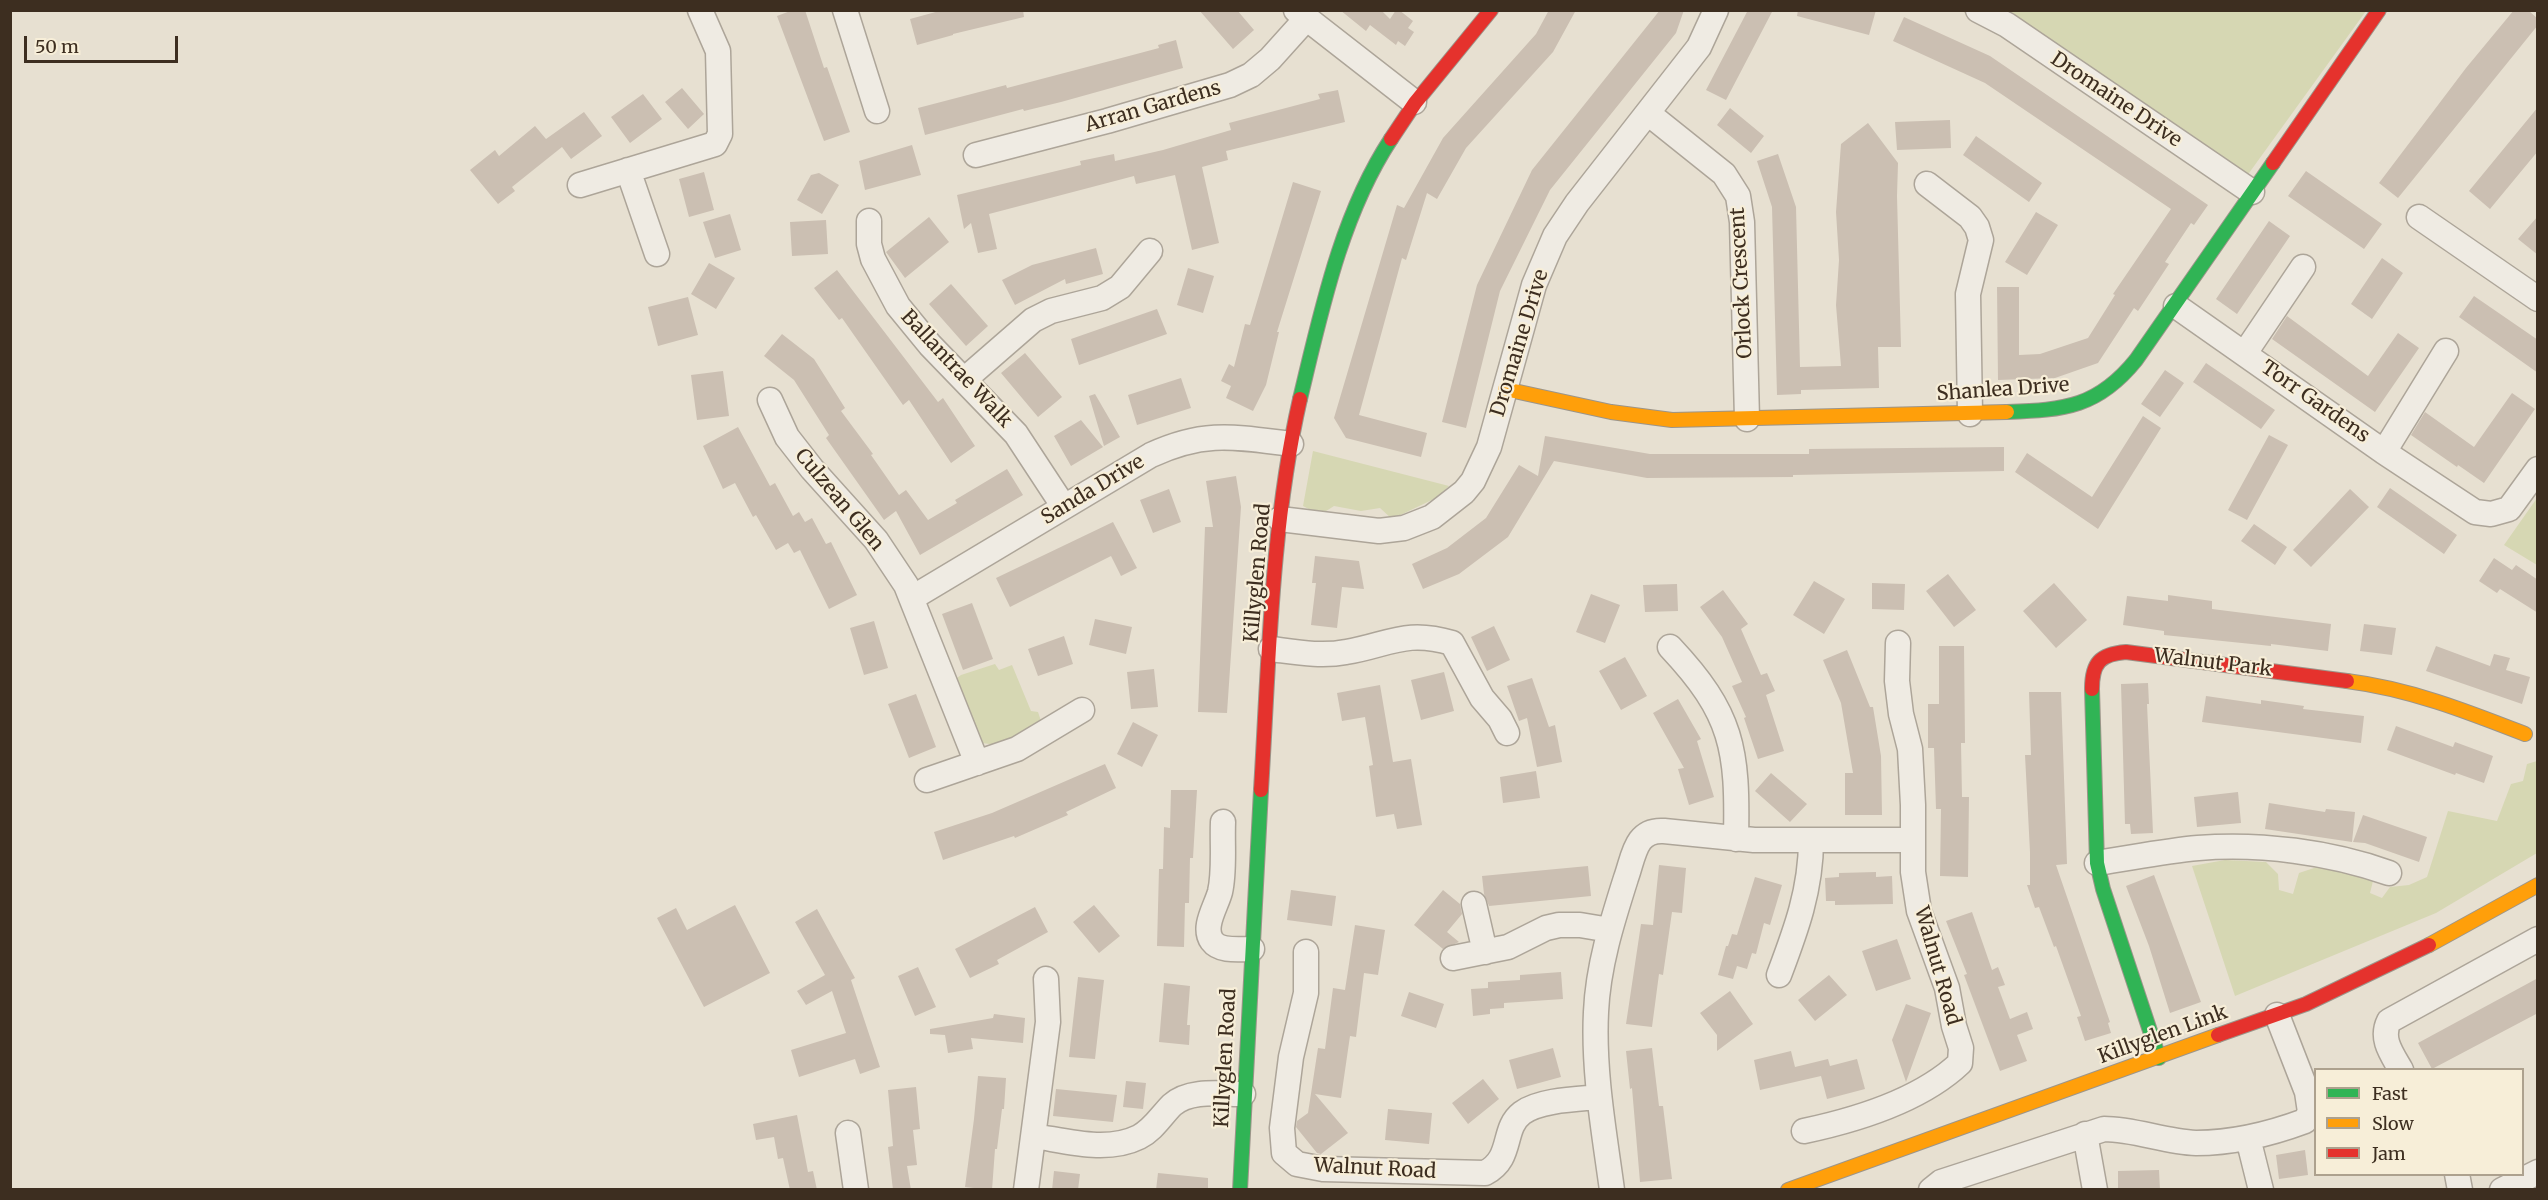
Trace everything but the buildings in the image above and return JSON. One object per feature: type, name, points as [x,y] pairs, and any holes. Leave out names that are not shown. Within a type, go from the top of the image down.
[{"type":"street","points":[[580,185],[715,144],[720,134],[718,51],[700,10]]},
{"type":"street","points":[[845,10],[877,111]]},
{"type":"street","name":"Killyglen Road","points":[[1240,1190],[1243,1094],[1271,649],[1280,519],[1291,444],[1329,291],[1356,206],[1375,166],[1414,102],[1491,10]]},
{"type":"street","name":"Dromaine Drive","points":[[1280,519],[1379,531],[1404,528],[1432,517],[1451,503],[1473,481],[1490,447],[1534,285],[1555,236],[1577,203],[1649,114],[1699,47],[1716,10]]},
{"type":"street","name":"Dromaine Drive","points":[[1978,10],[2007,26],[2252,192]]},
{"type":"street","name":"Shanlea Drive","points":[[1505,389],[1640,417],[1672,420],[2058,410],[2095,398],[2107,392],[2126,374],[2176,306],[2379,10]]},
{"type":"street","points":[[1301,14],[1414,102]]},
{"type":"street","name":"Arran Gardens","points":[[976,155],[1107,121],[1230,85],[1251,75],[1266,63],[1301,14]]},
{"type":"street","name":"Orlock Crescent","points":[[1649,114],[1724,174],[1738,196],[1742,222],[1747,419]]},
{"type":"street","points":[[628,170],[657,254]]},
{"type":"street","points":[[1927,184],[1970,217],[1977,227],[1981,240],[1968,294],[1970,414]]},
{"type":"street","points":[[2419,216],[2538,299]]},
{"type":"street","name":"Ballantrae Walk","points":[[869,221],[869,244],[873,259],[898,306],[930,345],[1016,434],[1064,507]]},
{"type":"street","points":[[964,380],[1032,320],[1050,310],[1102,298],[1120,287],[1150,251]]},
{"type":"street","name":"Torr Gardens","points":[[2245,353],[2303,267]]},
{"type":"street","name":"Torr Gardens","points":[[2176,306],[2384,452],[2472,510],[2491,514],[2510,508],[2538,469]]},
{"type":"street","name":"Torr Gardens","points":[[2384,452],[2446,351]]},
{"type":"street","name":"Culzean Glen","points":[[770,400],[787,437],[812,469],[876,540],[912,598],[977,762]]},
{"type":"street","name":"Sanda Drive","points":[[912,598],[1151,455],[1181,442],[1221,436],[1291,444]]},
{"type":"street","points":[[1271,649],[1326,654],[1344,653],[1386,641],[1424,636],[1452,643],[1482,698],[1500,719],[1507,734]]},
{"type":"street","name":"Walnut Road","points":[[1804,1131],[1844,1122],[1882,1108],[1949,1074],[1960,1063],[1961,1048],[1954,1026],[1947,988],[1919,911],[1913,872],[1910,749],[1897,681],[1898,643]]},
{"type":"street","points":[[1670,647],[1707,691],[1727,731],[1736,776],[1736,839]]},
{"type":"street","name":"Walnut Park","points":[[2159,1058],[2103,889],[2097,863],[2092,675],[2097,662],[2109,653],[2126,652],[2386,686],[2442,702],[2525,734]]},
{"type":"street","points":[[927,780],[1017,749],[1082,710]]},
{"type":"street","points":[[1223,822],[1220,891],[1210,917],[1209,933],[1213,942],[1221,948],[1252,950]]},
{"type":"street","points":[[1612,1190],[1599,1097],[1596,1012],[1610,930],[1635,851],[1644,834],[1652,830],[1736,839],[1912,840]]},
{"type":"street","points":[[1779,975],[1800,920],[1811,868],[1810,840]]},
{"type":"street","points":[[2097,863],[2200,848],[2263,849],[2343,860],[2389,873]]},
{"type":"street","name":"Killyglen Link","points":[[1788,1190],[2306,1004],[2401,960],[2538,885]]},
{"type":"street","points":[[1474,904],[1485,952]]},
{"type":"street","points":[[1454,958],[1514,945],[1546,928],[1559,925],[1580,925],[1610,930]]},
{"type":"street","points":[[2400,1068],[2386,1042],[2385,1032],[2390,1022],[2538,939]]},
{"type":"street","name":"Walnut Road","points":[[1306,952],[1306,993],[1291,1058],[1282,1128],[1284,1153],[1297,1164],[1323,1169],[1485,1173],[1501,1162],[1512,1126],[1521,1113],[1535,1106],[1599,1097]]},
{"type":"street","points":[[1026,1190],[1047,1022],[1046,979]]},
{"type":"street","points":[[1931,1190],[1941,1182],[2085,1134],[2104,1130],[2118,1129],[2195,1143],[2248,1138],[2305,1121],[2310,1112],[2307,1092],[2277,1015]]},
{"type":"street","points":[[1034,1136],[1085,1144],[1128,1142],[1141,1137],[1172,1105],[1187,1097],[1243,1094]]},
{"type":"street","points":[[848,1133],[856,1190]]},
{"type":"street","points":[[2085,1134],[2095,1190]]},
{"type":"street","points":[[2248,1138],[2261,1190]]},
{"type":"street","points":[[2502,1190],[2538,1172]]},
{"type":"green space","points":[[1962,11],[2366,11],[2244,180]]},
{"type":"green space","points":[[1313,451],[1449,486],[1436,498],[1392,519],[1380,508],[1361,511],[1334,506],[1320,515],[1303,506]]},
{"type":"green space","points":[[2537,498],[2537,565],[2504,545]]},
{"type":"green space","points":[[995,664],[999,670],[1012,665],[1031,711],[1038,712],[1041,721],[1009,746],[1006,739],[997,745],[982,743],[954,680],[961,675]]},
{"type":"green space","points":[[2537,761],[2537,853],[2436,913],[2235,996],[2192,866],[2225,860],[2266,862],[2278,874],[2279,890],[2293,894],[2299,873],[2320,866],[2373,881],[2370,893],[2382,898],[2390,887],[2409,885],[2427,877],[2448,811],[2497,821],[2511,784],[2523,781],[2527,764]]},
{"type":"traffic: fast","points":[[1300,399],[1325,299],[1346,232],[1359,199],[1391,139]]},
{"type":"traffic: fast","points":[[2007,412],[2046,410],[2079,403],[2094,397],[2122,376],[2136,360],[2273,163]]},
{"type":"traffic: fast","points":[[2092,689],[2097,863],[2103,889],[2159,1058]]},
{"type":"traffic: fast","points":[[1240,1190],[1261,790]]},
{"type":"traffic: slow","points":[[1505,389],[1611,412],[1672,420],[2007,412]]},
{"type":"traffic: slow","points":[[2347,681],[2415,695],[2525,734]]},
{"type":"traffic: slow","points":[[2429,945],[2538,885]]},
{"type":"traffic: slow","points":[[1788,1190],[2218,1035]]},
{"type":"traffic: jam","points":[[1391,139],[1415,103],[1491,10]]},
{"type":"traffic: jam","points":[[2273,163],[2379,10]]},
{"type":"traffic: jam","points":[[1261,790],[1277,544],[1290,447],[1300,399]]},
{"type":"traffic: jam","points":[[2092,689],[2092,680],[2099,661],[2110,655],[2126,652],[2347,681]]},
{"type":"traffic: jam","points":[[2218,1035],[2306,1004],[2429,945]]}]
